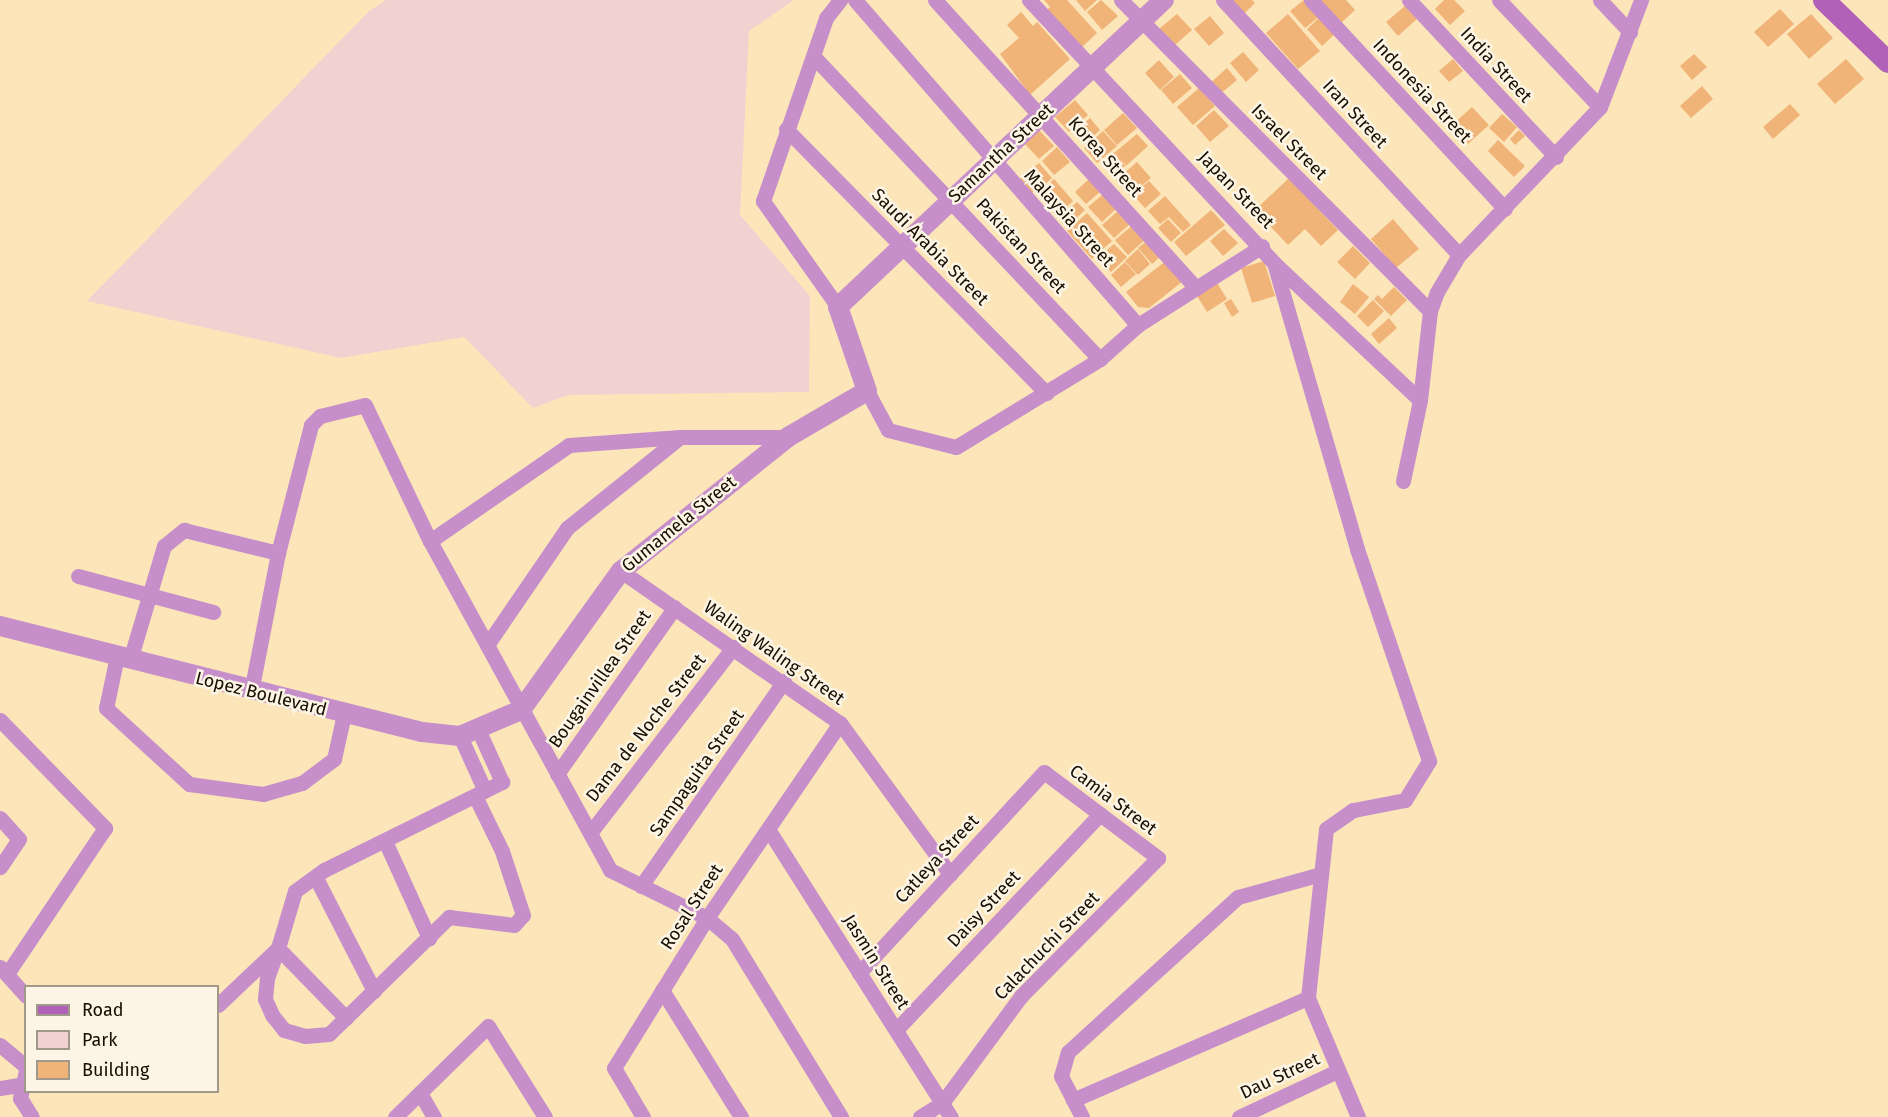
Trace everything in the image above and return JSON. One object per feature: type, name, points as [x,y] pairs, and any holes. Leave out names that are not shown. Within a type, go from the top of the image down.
[{"type":"main road","points":[[1824,0],[1888,62]]},
{"type":"street","points":[[840,0],[826,18],[763,201],[838,307],[867,391],[888,430],[956,447],[1100,359],[1138,326],[1262,246]]},
{"type":"street","name":"Malaysia Street","points":[[855,0],[992,161],[1138,326]]},
{"type":"street","name":"Korea Street","points":[[935,0],[1042,115],[1196,288]]},
{"type":"street","name":"Japan Street","points":[[1029,0],[1262,246],[1274,263],[1420,400]]},
{"type":"street","name":"Israel Street","points":[[1121,0],[1430,311]]},
{"type":"street","name":"Samantha Street","points":[[838,307],[1164,0]]},
{"type":"street","name":"Iran Street","points":[[1223,0],[1459,255]]},
{"type":"street","name":"Indonesia Street","points":[[1311,0],[1505,209]]},
{"type":"street","name":"India Street","points":[[1409,0],[1556,157]]},
{"type":"street","points":[[1499,0],[1600,107]]},
{"type":"street","points":[[1600,0],[1630,32]]},
{"type":"street","points":[[1403,481],[1420,400],[1430,311],[1459,255],[1556,157],[1600,107],[1641,0]]},
{"type":"street","name":"Pakistan Street","points":[[814,57],[1100,359]]},
{"type":"street","name":"Saudi Arabia Street","points":[[786,129],[1046,393]]},
{"type":"street","points":[[1274,263],[1357,549],[1429,761],[1405,800],[1353,810],[1326,829],[1308,998],[1358,1117]]},
{"type":"street","name":"Gumamela Street","points":[[521,710],[621,571],[788,437],[867,391]]},
{"type":"street","points":[[250,692],[278,553],[311,425],[320,416],[365,405],[430,541],[610,870],[707,918],[732,939],[841,1117]]},
{"type":"street","points":[[488,645],[567,528],[680,437]]},
{"type":"street","points":[[430,541],[569,445],[680,437],[788,437]]},
{"type":"street","points":[[278,553],[184,530],[164,546],[150,596],[123,658],[106,708],[189,784],[263,794],[302,783],[334,759],[344,714]]},
{"type":"street","name":"Waling Waling Street","points":[[621,571],[784,681],[840,723],[950,874]]},
{"type":"street","points":[[78,576],[213,612]]},
{"type":"street","name":"Bougainvillea Street","points":[[557,774],[675,607]]},
{"type":"street","name":"Lopez Boulevard","points":[[0,626],[250,692],[344,714],[469,733]]},
{"type":"street","name":"Dama de Noche Street","points":[[590,833],[733,647]]},
{"type":"street","name":"Sampaguita Street","points":[[641,886],[784,681]]},
{"type":"street","points":[[480,794],[385,841],[295,891],[266,999],[284,1030],[305,1036],[329,1034],[449,917],[514,925],[522,915],[502,851],[480,794],[469,733],[521,710]]},
{"type":"street","points":[[0,720],[105,828],[4,970],[24,994]]},
{"type":"street","name":"Rosal Street","points":[[644,1117],[614,1068],[707,918],[840,723]]},
{"type":"street","name":"Catleya Street","points":[[860,973],[1044,772]]},
{"type":"street","name":"Camia Street","points":[[1044,772],[1158,858]]},
{"type":"street","name":"Daisy Street","points":[[896,1030],[1100,814]]},
{"type":"street","points":[[0,818],[20,839],[0,867]]},
{"type":"street","name":"Jasmin Street","points":[[768,829],[951,1117]]},
{"type":"street","points":[[385,841],[429,938]]},
{"type":"street","name":"Calachuchi Street","points":[[920,1117],[942,1103],[1021,996],[1158,858]]},
{"type":"street","points":[[1082,1117],[1061,1077],[1068,1052],[1153,971],[1238,897],[1321,874]]},
{"type":"street","points":[[315,878],[374,991]]},
{"type":"street","points":[[219,1004],[278,948]]},
{"type":"street","points":[[278,948],[346,1018]]},
{"type":"street","points":[[662,990],[741,1117]]},
{"type":"street","points":[[1073,1100],[1308,998]]},
{"type":"street","points":[[395,1117],[488,1026],[544,1117]]},
{"type":"street","points":[[0,1045],[24,1066]]},
{"type":"street","name":"Dau Street","points":[[1239,1117],[1337,1071]]},
{"type":"street","points":[[24,1074],[20,1085],[20,1098],[32,1117]]},
{"type":"street","points":[[0,1088],[20,1085]]},
{"type":"street","points":[[420,1093],[435,1117]]},
{"type":"green space","points":[[386,0],[794,0],[749,31],[740,215],[810,296],[809,392],[568,395],[533,408],[464,337],[341,358],[87,301],[369,11]]},
{"type":"building","points":[[1044,0],[1067,0],[1097,33],[1080,49],[1046,11],[1050,7]]},
{"type":"building","points":[[1076,0],[1097,0],[1085,11]]},
{"type":"building","points":[[1101,0],[1118,16],[1102,30],[1087,12]]},
{"type":"building","points":[[1230,0],[1252,0],[1255,3],[1242,16]]},
{"type":"building","points":[[1304,0],[1320,16],[1305,28],[1290,11]]},
{"type":"building","points":[[1313,0],[1346,0],[1355,10],[1339,25]]},
{"type":"building","points":[[1444,0],[1454,0],[1465,11],[1450,25],[1435,9]]},
{"type":"building","points":[[1405,6],[1417,19],[1398,36],[1386,22]]},
{"type":"building","points":[[1780,9],[1794,24],[1768,47],[1754,32]]},
{"type":"building","points":[[1021,12],[1033,26],[1037,22],[1070,59],[1030,95],[1000,54],[1019,38],[1007,25]]},
{"type":"building","points":[[1177,14],[1192,30],[1174,46],[1159,29]]},
{"type":"building","points":[[1288,14],[1320,51],[1298,69],[1266,33]]},
{"type":"building","points":[[1811,14],[1833,38],[1809,59],[1787,34]]},
{"type":"building","points":[[1210,16],[1224,33],[1209,46],[1194,29]]},
{"type":"building","points":[[1321,16],[1336,33],[1322,46],[1307,29]]},
{"type":"building","points":[[1243,52],[1259,70],[1246,82],[1230,63]]},
{"type":"building","points":[[1694,54],[1707,67],[1692,80],[1680,66]]},
{"type":"building","points":[[1453,59],[1463,71],[1449,82],[1439,71]]},
{"type":"building","points":[[1846,59],[1864,79],[1835,104],[1817,84]]},
{"type":"building","points":[[1159,60],[1174,77],[1160,90],[1145,73]]},
{"type":"building","points":[[1227,68],[1237,80],[1219,95],[1209,84]]},
{"type":"building","points":[[1180,74],[1192,88],[1173,104],[1161,90]]},
{"type":"building","points":[[1702,86],[1713,99],[1691,118],[1680,106]]},
{"type":"building","points":[[1199,88],[1215,106],[1193,125],[1177,107]]},
{"type":"building","points":[[1075,100],[1088,115],[1069,132],[1055,117]]},
{"type":"building","points":[[1790,104],[1800,115],[1773,139],[1763,127]]},
{"type":"building","points":[[1472,107],[1489,125],[1468,144],[1451,126]]},
{"type":"building","points":[[1214,110],[1229,126],[1210,142],[1196,126]]},
{"type":"building","points":[[1123,113],[1137,128],[1117,145],[1104,130]]},
{"type":"building","points":[[1502,114],[1517,127],[1504,142],[1489,128]]},
{"type":"building","points":[[1090,118],[1100,130],[1085,144],[1074,132]]},
{"type":"building","points":[[1039,130],[1054,146],[1039,159],[1024,143]]},
{"type":"building","points":[[1519,130],[1525,136],[1515,145],[1510,139]]},
{"type":"building","points":[[1103,131],[1117,146],[1097,163],[1084,148]]},
{"type":"building","points":[[1137,134],[1148,146],[1126,166],[1119,157],[1125,166],[1114,175],[1103,162]]},
{"type":"building","points":[[1498,140],[1525,166],[1514,177],[1488,151]]},
{"type":"building","points":[[1057,147],[1070,162],[1054,175],[1042,161]]},
{"type":"building","points":[[1137,162],[1151,178],[1130,196],[1116,180]]},
{"type":"building","points":[[1039,163],[1052,178],[1042,187],[1028,172]]},
{"type":"building","points":[[1027,173],[1039,186],[1032,193],[1020,179]]},
{"type":"building","points":[[1289,178],[1338,230],[1321,246],[1305,229],[1288,245],[1255,210]]},
{"type":"building","points":[[1054,179],[1073,201],[1060,213],[1040,191]]},
{"type":"building","points":[[1089,179],[1100,192],[1086,204],[1075,192]]},
{"type":"building","points":[[1149,181],[1161,194],[1145,208],[1133,195]]},
{"type":"building","points":[[1103,194],[1116,209],[1102,222],[1088,207]]},
{"type":"building","points":[[1165,196],[1191,225],[1183,232],[1169,217],[1160,224],[1148,211]]},
{"type":"building","points":[[1077,202],[1085,210],[1068,226],[1060,217]]},
{"type":"building","points":[[1119,210],[1131,223],[1114,238],[1102,225]]},
{"type":"building","points":[[1211,210],[1225,225],[1186,256],[1174,242]]},
{"type":"building","points":[[1087,213],[1112,241],[1092,259],[1067,231]]},
{"type":"building","points":[[1168,219],[1181,233],[1171,242],[1158,228]]},
{"type":"building","points":[[1393,219],[1419,249],[1396,268],[1371,239]]},
{"type":"building","points":[[1134,224],[1147,238],[1128,255],[1115,240]]},
{"type":"building","points":[[1224,229],[1238,243],[1223,256],[1210,241]]},
{"type":"building","points":[[1148,240],[1162,255],[1152,264],[1138,248]]},
{"type":"building","points":[[1114,244],[1127,257],[1111,272],[1098,258]]},
{"type":"building","points":[[1353,246],[1370,263],[1355,279],[1337,262]]},
{"type":"building","points":[[1138,249],[1150,264],[1138,275],[1125,261]]},
{"type":"building","points":[[1167,260],[1183,281],[1149,308],[1138,307],[1126,292]]},
{"type":"building","points":[[1264,261],[1275,296],[1252,303],[1241,268]]},
{"type":"building","points":[[1125,262],[1136,274],[1121,287],[1111,275]]},
{"type":"building","points":[[1217,283],[1227,299],[1207,312],[1197,296]]},
{"type":"building","points":[[1353,284],[1369,297],[1355,314],[1340,302]]},
{"type":"building","points":[[1394,287],[1407,300],[1391,316],[1374,299],[1378,295],[1382,299]]},
{"type":"building","points":[[1231,299],[1239,312],[1232,317],[1224,303]]},
{"type":"building","points":[[1373,300],[1384,311],[1368,327],[1357,316]]},
{"type":"building","points":[[1389,318],[1397,328],[1379,344],[1371,334]]}]
